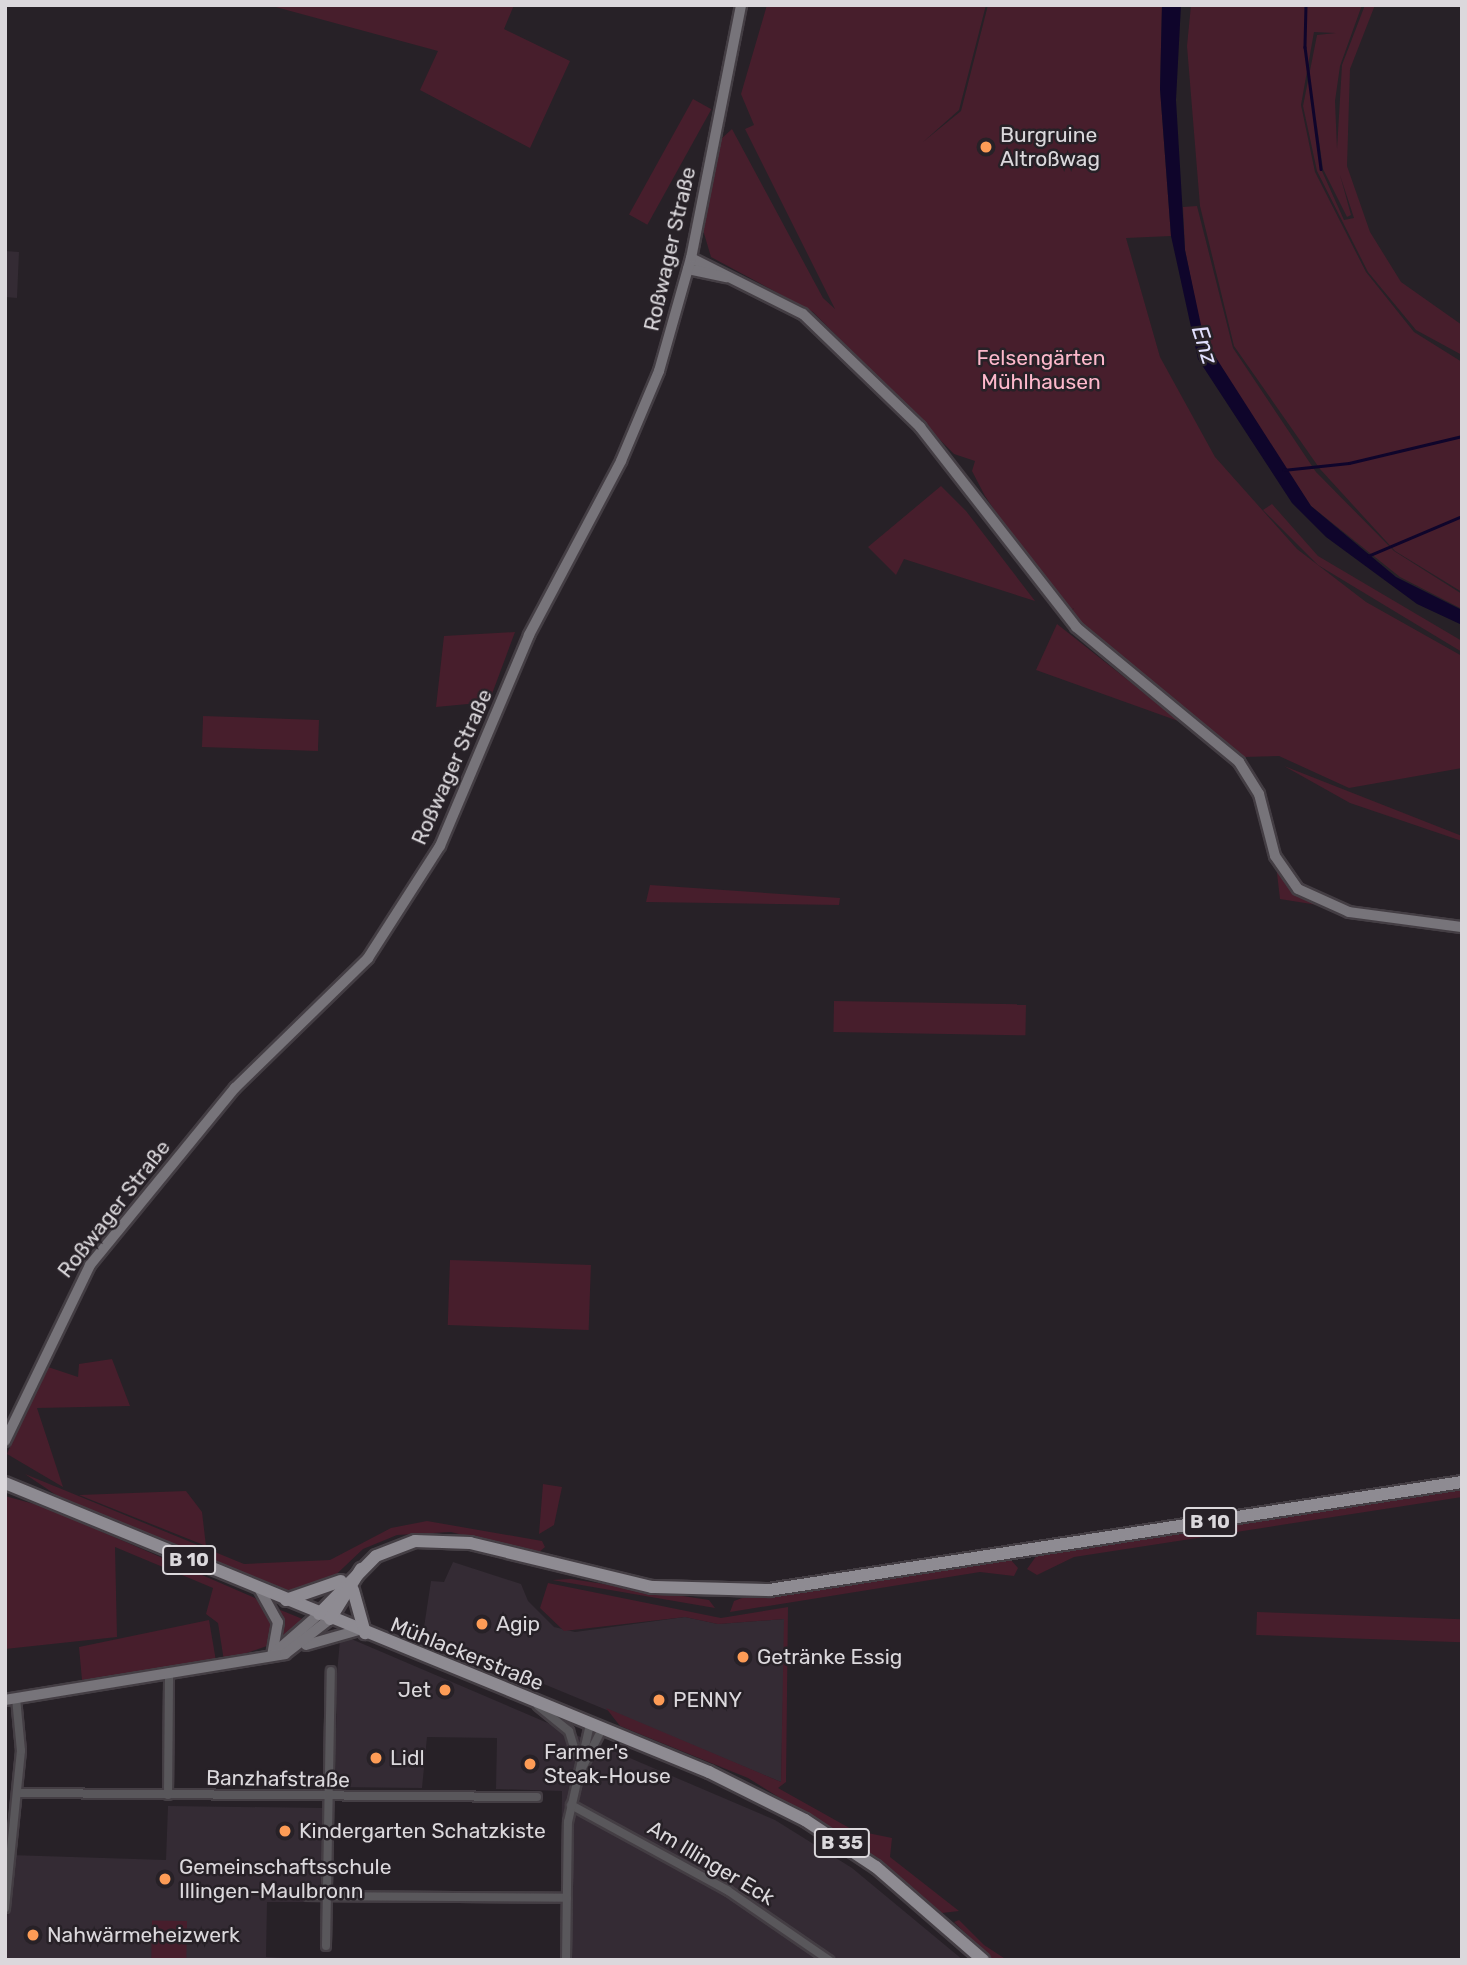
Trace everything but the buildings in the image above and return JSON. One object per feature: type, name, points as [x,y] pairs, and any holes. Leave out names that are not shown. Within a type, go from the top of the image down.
[{"type":"main road","name":"B 10","points":[[5,1483],[325,1616],[362,1568],[389,1548],[432,1539],[652,1587],[769,1590],[1462,1482]]},
{"type":"main road","points":[[285,1600],[350,1584],[362,1632]]},
{"type":"main road","name":"Mühlackerstraße","points":[[325,1616],[596,1726]]},
{"type":"main road","name":"B 35","points":[[596,1726],[805,1820],[912,1894],[983,1960]]},
{"type":"street","name":"Roßwager Straße","points":[[5,1441],[90,1265],[235,1088],[368,958],[421,880],[529,635],[642,416],[690,264],[741,5]]},
{"type":"street","points":[[690,264],[734,277],[791,306],[844,350],[949,460],[1076,627],[1240,762],[1259,794],[1275,856],[1298,889],[1340,910],[1462,927]]},
{"type":"street","points":[[260,1590],[278,1622],[272,1656]]},
{"type":"street","points":[[272,1656],[325,1616]]},
{"type":"street","points":[[303,1645],[325,1616]]},
{"type":"street","points":[[5,1909],[18,1793],[11,1699],[272,1656],[303,1645],[362,1632]]},
{"type":"street","points":[[326,1946],[331,1671]]},
{"type":"street","points":[[167,1795],[169,1672]]},
{"type":"street","points":[[530,1700],[569,1731],[577,1760],[577,1778]]},
{"type":"street","points":[[577,1760],[596,1726]]},
{"type":"street","points":[[566,1960],[571,1805],[577,1778],[596,1726]]},
{"type":"street","name":"Banzhafstraße","points":[[18,1793],[537,1797]]},
{"type":"street","name":"Am Illinger Eck","points":[[571,1805],[727,1890],[829,1960]]},
{"type":"street","points":[[308,1896],[567,1898]]},
{"type":"shaded area","points":[[5,251],[19,252],[17,298],[5,297]]},
{"type":"shaded area","points":[[453,1562],[521,1584],[528,1601],[554,1627],[575,1632],[685,1617],[718,1624],[785,1619],[781,1782],[423,1634],[431,1581],[444,1582]]},
{"type":"shaded area","points":[[349,1638],[775,1820],[852,1868],[963,1960],[560,1960],[562,1791],[496,1789],[497,1738],[427,1737],[422,1788],[335,1787],[340,1640]]},
{"type":"shaded area","name":"Gemeinschaftsschule Illingen-Maulbronn","points":[[168,1806],[324,1808],[320,1902],[267,1902],[266,1957],[320,1960],[5,1960],[10,1855],[166,1860]]},
{"type":"green space","points":[[514,5],[504,29],[570,61],[530,148],[420,90],[438,51],[272,6]]},
{"type":"green space","name":"Felsengärten Mühlhausen","points":[[767,5],[986,5],[959,110],[923,142],[961,111],[988,5],[1162,5],[1160,89],[1171,236],[1126,238],[1160,357],[1215,457],[1297,549],[1366,602],[1462,656],[1462,768],[1349,788],[1279,756],[1242,757],[1071,613],[1074,608],[1070,611],[1030,563],[985,496],[972,471],[975,461],[954,454],[813,312],[711,257],[703,230],[721,139],[732,129],[823,298],[835,309],[745,129],[754,125],[741,94]]},
{"type":"green space","points":[[1191,5],[1362,5],[1340,66],[1335,101],[1337,149],[1342,65],[1365,5],[1375,5],[1350,69],[1347,166],[1370,232],[1401,282],[1462,325],[1462,355],[1416,330],[1368,272],[1317,171],[1303,106],[1317,35],[1336,33],[1314,32],[1301,105],[1315,172],[1366,272],[1414,332],[1462,362],[1462,592],[1395,551],[1320,469],[1234,346],[1200,206],[1187,46]],"holes":[[[1316,119],[1323,169],[1347,217],[1351,215],[1340,175],[1354,218],[1344,220],[1321,169]]]},
{"type":"green space","points":[[693,99],[711,109],[647,225],[629,214]]},
{"type":"green space","points":[[1197,206],[1233,348],[1316,472],[1394,551],[1462,594],[1462,609],[1400,577],[1311,506],[1222,374],[1203,339],[1185,250],[1183,207]]},
{"type":"green space","points":[[941,486],[966,511],[1035,601],[904,559],[896,575],[868,547]]},
{"type":"green space","points":[[1272,504],[1318,556],[1462,641],[1462,652],[1318,565],[1263,510]]},
{"type":"green space","points":[[1057,624],[1181,722],[1036,670]]},
{"type":"green space","points":[[515,632],[489,702],[436,707],[444,636]]},
{"type":"green space","points":[[203,716],[319,720],[318,751],[202,747]]},
{"type":"green space","points":[[1284,766],[1462,836],[1462,841],[1350,803]]},
{"type":"green space","points":[[1275,856],[1286,876],[1330,907],[1280,899]]},
{"type":"green space","points":[[650,885],[840,898],[839,905],[646,902]]},
{"type":"green space","points":[[834,1001],[1026,1004],[1025,1035],[833,1032]]},
{"type":"green space","points":[[450,1260],[591,1265],[589,1330],[448,1325]]},
{"type":"green space","points":[[112,1359],[130,1406],[37,1408],[63,1487],[7,1454],[45,1366],[78,1377],[79,1364]]},
{"type":"green space","points":[[25,1474],[244,1564],[330,1560],[391,1528],[427,1521],[542,1541],[545,1547],[537,1554],[451,1532],[397,1535],[363,1549],[324,1586],[297,1594],[65,1501]]},
{"type":"green space","points":[[543,1484],[562,1487],[554,1525],[539,1534]]},
{"type":"green space","points":[[1462,1488],[1462,1497],[1074,1557],[1037,1575],[1027,1569],[1037,1555]]},
{"type":"green space","points":[[186,1491],[202,1512],[206,1546],[79,1495]]},
{"type":"green space","points":[[5,1496],[45,1507],[255,1598],[273,1618],[267,1646],[224,1661],[218,1623],[206,1614],[213,1588],[115,1547],[117,1637],[5,1649]]},
{"type":"green space","points":[[1011,1560],[1018,1568],[1014,1576],[980,1572],[730,1612],[734,1601],[742,1598]]},
{"type":"green space","points":[[571,1579],[709,1600],[715,1608],[552,1580]]},
{"type":"green space","points":[[548,1583],[721,1618],[788,1607],[786,1782],[778,1788],[853,1830],[892,1838],[890,1857],[959,1911],[942,1913],[877,1859],[748,1778],[620,1726],[606,1708],[781,1782],[784,1619],[718,1624],[685,1617],[564,1631],[540,1608]]},
{"type":"green space","points":[[278,1609],[305,1620],[281,1640],[283,1630]]},
{"type":"green space","points":[[1257,1612],[1462,1619],[1461,1642],[1256,1635]]},
{"type":"green space","points":[[209,1620],[216,1661],[82,1680],[79,1647]]},
{"type":"green space","points":[[152,1920],[187,1921],[186,1960],[151,1959]]},
{"type":"green space","points":[[959,1920],[984,1945],[1007,1960],[993,1960],[954,1922]]},
{"type":"water","name":"Enz","points":[[1162,5],[1181,5],[1176,100],[1185,250],[1204,339],[1311,506],[1396,577],[1462,610],[1462,625],[1417,604],[1326,537],[1292,503],[1198,359],[1171,236],[1160,89]]},
{"type":"waterway","points":[[1306,5],[1305,47],[1321,169]]},
{"type":"waterway","points":[[1283,470],[1349,463],[1462,436]]},
{"type":"waterway","points":[[1368,556],[1462,516]]},
{"type":"place","name":"Burgruine Altroßwag","points":[[986,147]]},
{"type":"place","name":"Agip","points":[[482,1624]]},
{"type":"place","name":"Getränke Essig","points":[[743,1657]]},
{"type":"place","name":"Jet","points":[[445,1690]]},
{"type":"place","name":"PENNY","points":[[659,1700]]},
{"type":"place","name":"Lidl","points":[[376,1758]]},
{"type":"place","name":"Farmer's Steak-House","points":[[530,1764]]},
{"type":"place","name":"Kindergarten Schatzkiste","points":[[285,1831]]},
{"type":"place","name":"Gemeinschaftsschule Illingen-Maulbronn","points":[[165,1879]]},
{"type":"place","name":"Nahwärmeheizwerk","points":[[33,1935]]}]
